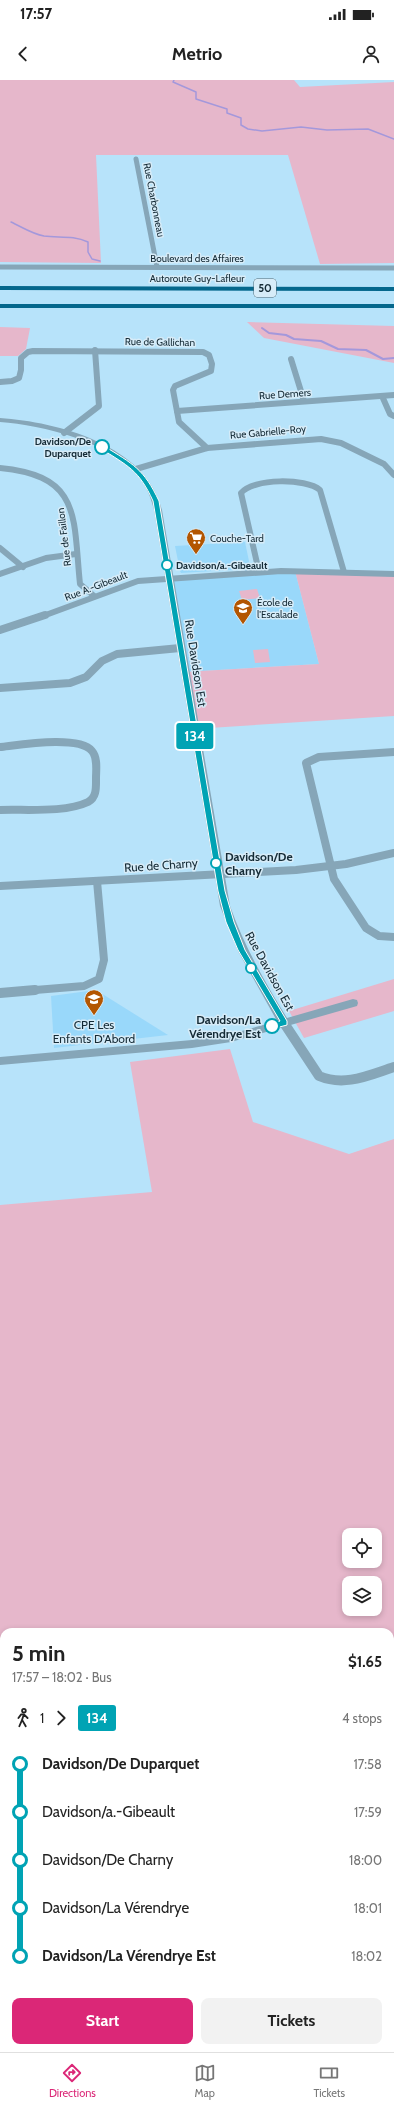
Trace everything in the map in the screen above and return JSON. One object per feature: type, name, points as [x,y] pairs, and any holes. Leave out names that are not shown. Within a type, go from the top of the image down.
[{"type":"highway","name":"Autoroute Guy-Lafleur","points":[[0,288],[394,288]]},
{"type":"highway","name":"50","points":[[0,306],[394,306]]},
{"type":"street","name":"Rue Charbonneau","points":[[136,159],[157,267]]},
{"type":"street","name":"Boulevard des Affaires","points":[[0,267],[394,268]]},
{"type":"street","name":"Rue de Gallichan","points":[[0,382],[14,381],[21,377],[22,358],[28,352],[95,350],[203,352],[209,355],[212,364],[211,371],[175,386],[173,390],[177,419],[181,425],[207,448]]},
{"type":"street","points":[[64,433],[99,406],[95,350]]},
{"type":"street","points":[[291,359],[304,401]]},
{"type":"street","name":"Rue Demers","points":[[177,411],[394,395]]},
{"type":"street","points":[[382,396],[390,414],[394,416]]},
{"type":"street","name":"Rue Davidson Est","points":[[0,420],[32,424],[64,433],[103,447],[136,469],[149,486],[156,501],[218,874],[225,906],[235,936],[248,963],[284,1023],[319,1076],[332,1083],[344,1082],[394,1067]]},
{"type":"street","name":"Rue Gabrielle-Roy","points":[[136,469],[207,448],[306,439],[328,440],[341,443],[384,464],[394,475]]},
{"type":"street","name":"Rue de Faillon","points":[[0,468],[15,469],[40,476],[64,493],[69,501],[72,511],[80,584],[94,596]]},
{"type":"street","points":[[259,572],[241,493],[246,488],[253,486],[300,481],[312,484],[320,490],[344,572]]},
{"type":"street","points":[[0,548],[23,567]]},
{"type":"street","points":[[0,574],[46,558],[76,554]]},
{"type":"street","name":"Rue A.-Gibeault","points":[[0,630],[41,617],[131,583],[169,578],[259,572],[344,572],[394,574]]},
{"type":"street","points":[[0,688],[70,683],[86,677],[102,661],[117,654],[180,648]]},
{"type":"street","points":[[0,747],[71,743],[85,745],[90,748],[94,756],[96,790],[96,795],[92,799],[77,805],[0,810]]},
{"type":"street","points":[[394,752],[319,757],[309,760],[306,764],[334,879],[366,928],[379,936],[394,937]]},
{"type":"street","name":"Rue de Charny","points":[[0,886],[218,874],[330,866],[364,861],[394,853]]},
{"type":"street","points":[[0,993],[84,986],[99,979],[104,960],[97,881]]},
{"type":"street","points":[[0,1061],[198,1043],[231,1038],[353,1002]]},
{"type":"shaded area","points":[[0,80],[294,80],[300,87],[394,82],[394,263],[320,264],[288,155],[96,155],[101,263],[0,262]]},
{"type":"shaded area","points":[[247,322],[394,326],[394,363],[264,338]]},
{"type":"shaded area","points":[[0,327],[30,328],[26,349],[18,356],[0,356]]},
{"type":"shaded area","points":[[245,542],[250,566],[246,569],[181,573],[180,571],[175,546]]},
{"type":"shaded area","name":"École de l'Escalade","points":[[295,571],[319,664],[184,672],[169,578]]},
{"type":"shaded area","points":[[295,571],[394,574],[394,716],[194,729],[184,672],[319,664]]},
{"type":"shaded area","points":[[257,589],[260,598],[242,600],[239,591]]},
{"type":"shaded area","points":[[268,649],[270,662],[255,663],[253,650]]},
{"type":"shaded area","points":[[394,979],[394,1011],[304,1038],[289,1011]]},
{"type":"shaded area","name":"CPE Les Enfants D'Abord","points":[[96,990],[168,1035],[54,1048],[51,996]]},
{"type":"shaded area","points":[[230,1049],[253,1122],[349,1154],[394,1139],[394,1628],[0,1628],[0,1205],[152,1192],[130,1062]]},
{"type":"waterway","points":[[174,80],[173,82],[196,92],[196,99],[227,109],[227,113],[241,118],[241,125],[248,129],[262,131],[301,127],[327,130],[368,129],[394,139]]},
{"type":"waterway","points":[[11,222],[40,235],[71,238],[88,242],[88,252],[92,259],[100,261]]},
{"type":"waterway","points":[[262,328],[269,333],[286,335],[294,339],[321,341],[338,349],[366,350],[383,359],[394,358]]},
{"type":"bus line","name":"134","points":[[102,447],[125,460],[136,469],[149,486],[156,501],[221,891],[235,936],[248,963],[284,1023],[272,1026]]},
{"type":"place","name":"Davidson/De Duparquet","points":[[102,447]]},
{"type":"place","name":"Couche-Tard","points":[[196,555]]},
{"type":"place","name":"Davidson/a.-Gibeault","points":[[167,565]]},
{"type":"place","name":"École de l'Escalade","points":[[243,625]]},
{"type":"place","name":"Davidson/De Charny","points":[[216,863]]},
{"type":"place","name":"CPE Les Enfants D'Abord","points":[[94,1016]]},
{"type":"place","name":"Davidson/La Vérendrye Est","points":[[272,1026]]}]
